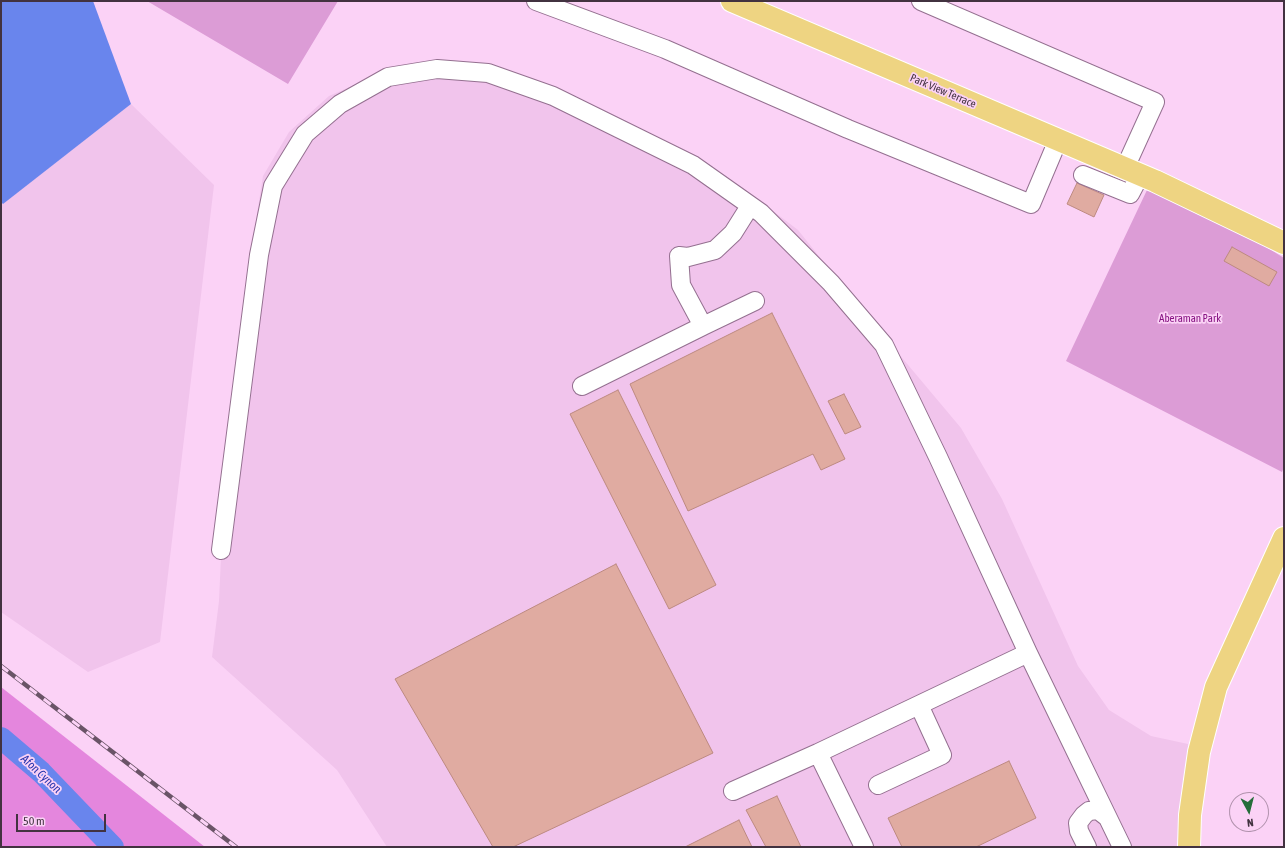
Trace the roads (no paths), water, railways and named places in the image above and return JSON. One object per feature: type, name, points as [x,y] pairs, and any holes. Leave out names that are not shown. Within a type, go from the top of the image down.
[{"type":"main road","name":"Park View Terrace","points":[[732,1],[1140,175],[1284,243]]},
{"type":"main road","points":[[1189,847],[1190,815],[1199,752],[1216,687],[1283,540]]},
{"type":"lane","points":[[536,1],[665,49],[848,129],[1031,204],[1058,140]]},
{"type":"lane","points":[[921,1],[1155,102],[1140,175],[1130,194],[1083,175]]},
{"type":"lane","points":[[221,550],[259,255],[274,186],[305,134],[340,104],[388,77],[437,70],[488,73],[553,96],[693,165],[761,213],[831,283],[884,345],[938,457],[1028,654],[1122,847]]},
{"type":"lane","points":[[703,326],[681,285],[679,256],[688,257],[715,250],[733,233],[750,206]]},
{"type":"lane","points":[[582,386],[755,300]]},
{"type":"lane","points":[[733,791],[818,753],[1028,654]]},
{"type":"lane","points":[[878,786],[942,755],[919,705]]},
{"type":"lane","points":[[818,753],[864,847]]},
{"type":"lane","points":[[1087,847],[1079,831],[1078,822],[1089,811],[1098,810],[1107,817]]},
{"type":"water","points":[[1,1],[93,1],[131,104],[3,204],[1,202]]},
{"type":"waterway","name":"Afon Cynon","points":[[1,738],[41,772],[113,847]]},
{"type":"railway","points":[[1,666],[236,847]]},
{"type":"park label","name":"Aberaman Park","points":[[1190,319]]}]
